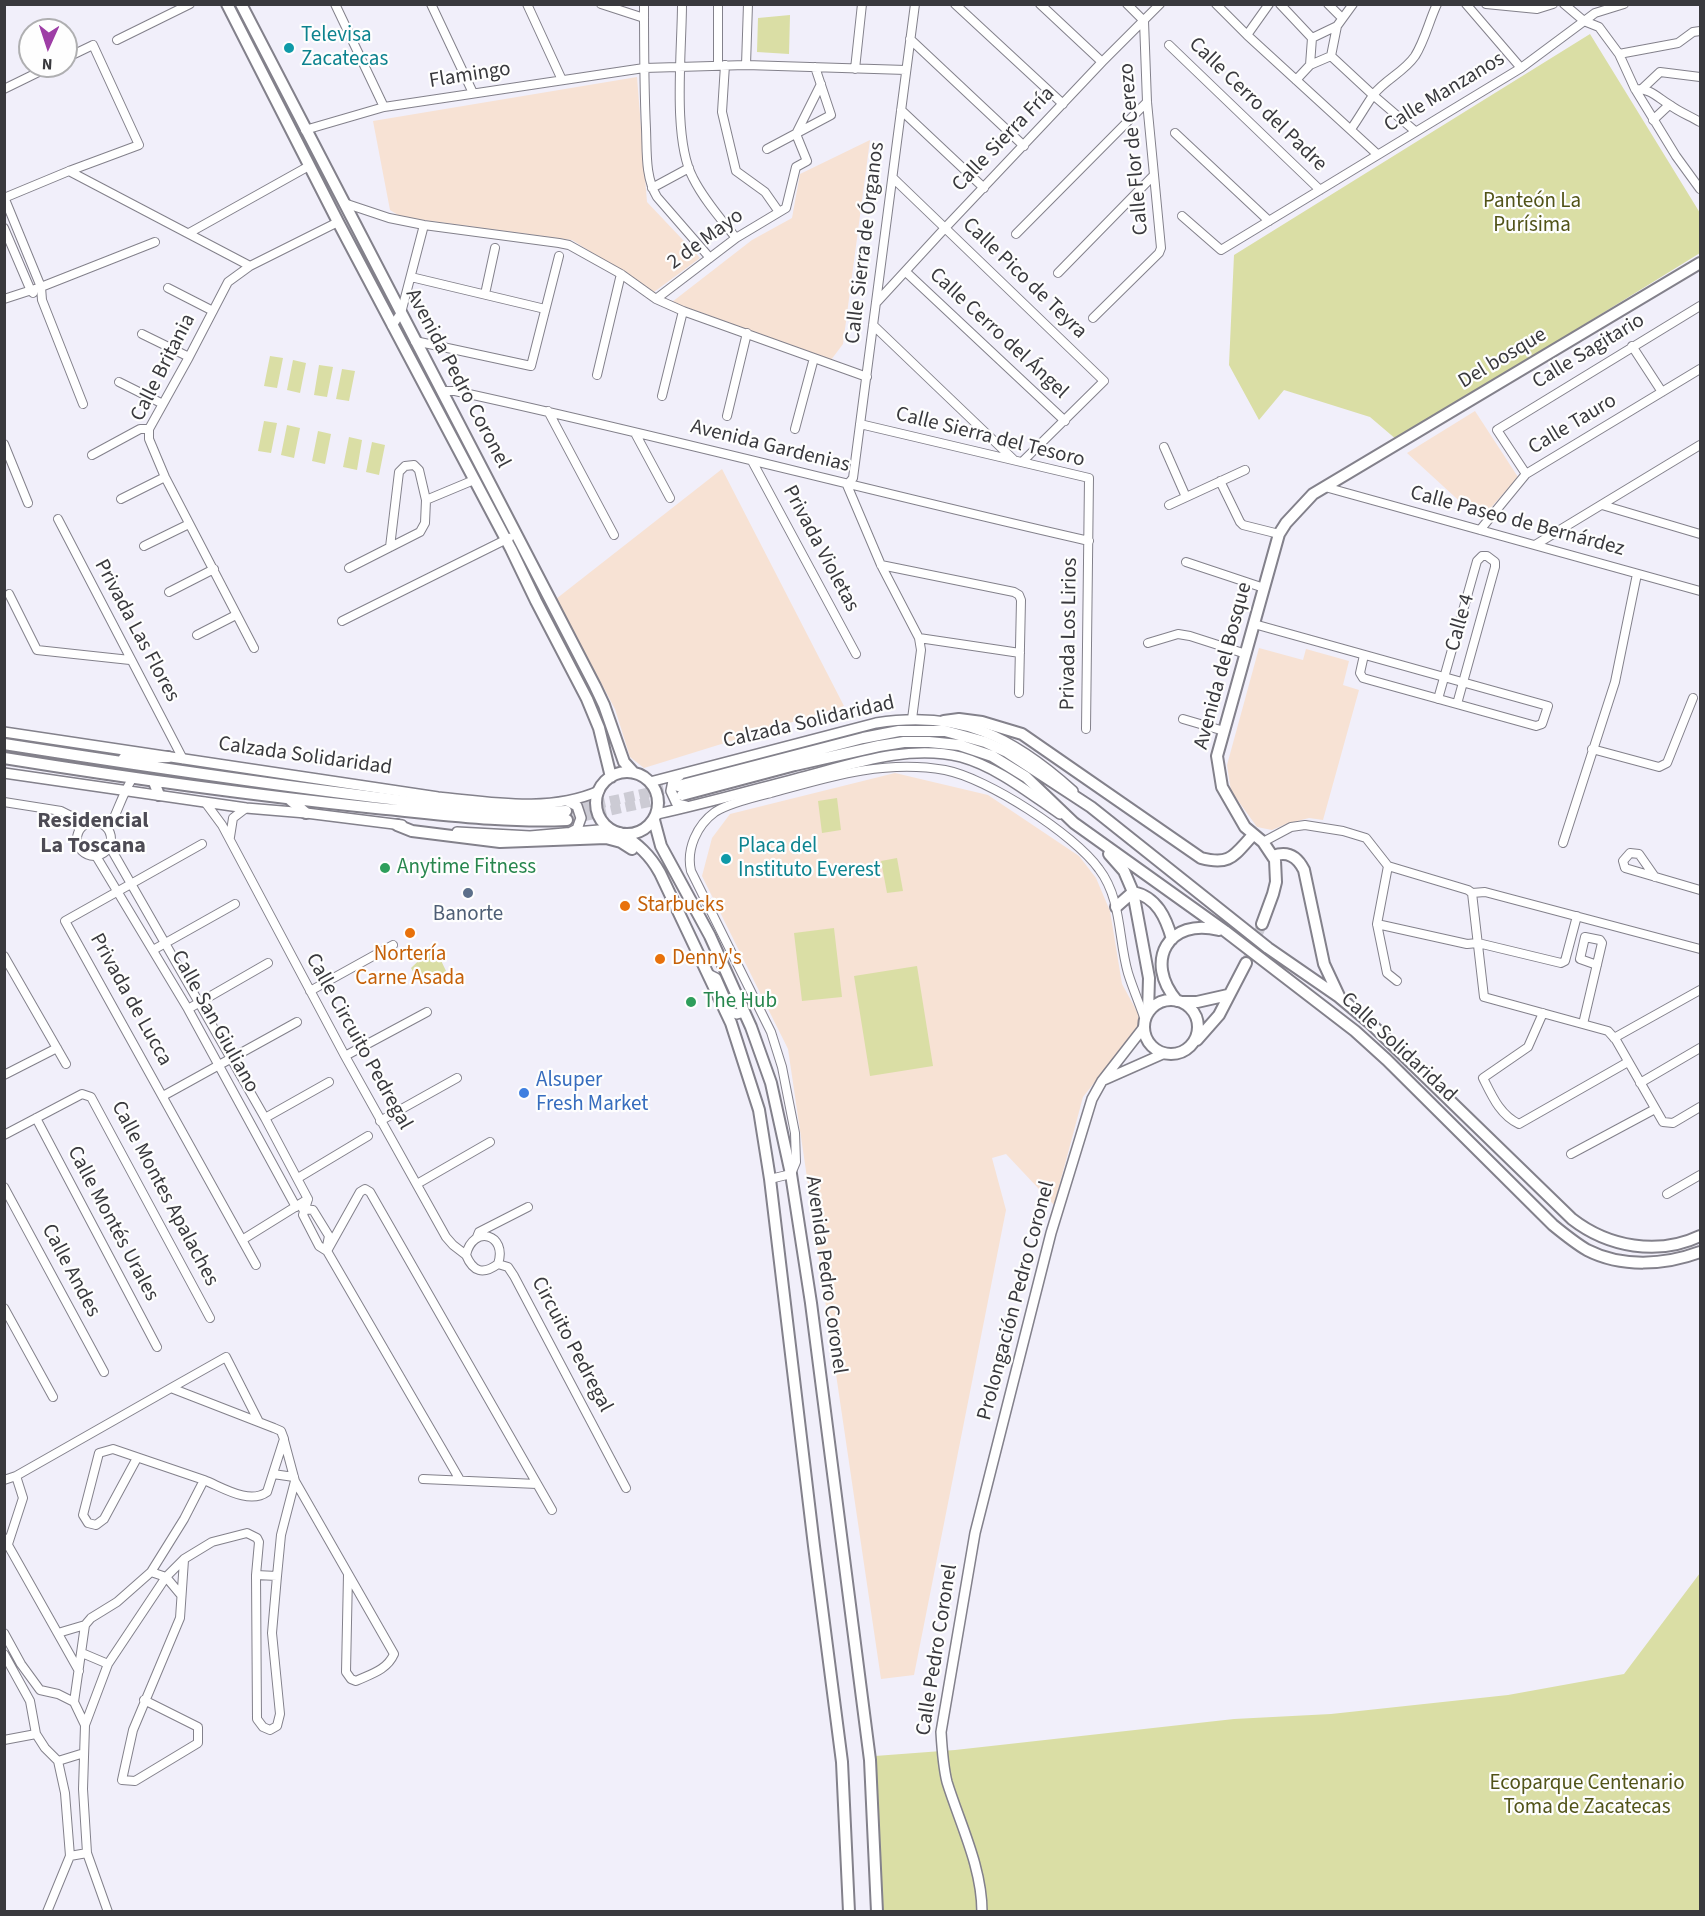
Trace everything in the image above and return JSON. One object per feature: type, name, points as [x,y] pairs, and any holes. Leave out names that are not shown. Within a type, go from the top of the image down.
[{"type":"main road","name":"Avenida Pedro Coronel","points":[[227,4],[338,222],[474,480],[511,537],[599,695],[624,762],[634,773]]},
{"type":"main road","name":"Avenida Pedro Coronel","points":[[241,4],[442,391],[587,699],[599,728],[611,777]]},
{"type":"main road","points":[[264,76],[274,70]]},
{"type":"main road","name":"Del bosque","points":[[1325,487],[1701,263]]},
{"type":"main road","name":"Avenida del Bosque","points":[[1273,856],[1263,842],[1245,827],[1222,787],[1217,756],[1279,534],[1313,494],[1325,487]]},
{"type":"main road","points":[[944,721],[959,719],[982,722],[1022,734],[1201,858],[1216,862],[1232,857],[1253,836]]},
{"type":"main road","name":"Calzada Solidaridad","points":[[1074,824],[1026,777],[992,756],[959,745],[944,743],[918,742],[879,746],[680,790],[882,734],[899,731],[938,731],[971,738],[1006,752],[1090,807]]},
{"type":"main road","name":"Calzada Solidaridad","points":[[4,744],[266,784],[465,808],[507,812],[567,810]]},
{"type":"main road","points":[[97,759],[168,757]]},
{"type":"main road","name":"Calzada Solidaridad","points":[[4,758],[154,782],[288,799],[492,820],[533,821],[567,810]]},
{"type":"main road","points":[[622,773],[634,773],[650,782],[658,800],[656,817],[639,831],[615,831],[599,816],[596,808],[599,791],[611,777],[622,773]]},
{"type":"main road","points":[[154,782],[159,795]]},
{"type":"main road","points":[[288,799],[306,813]]},
{"type":"main road","name":"Calle Solidaridad","points":[[1090,807],[1268,948],[1339,997],[1369,1022],[1582,1227],[1611,1241],[1639,1246],[1682,1243],[1701,1236]]},
{"type":"main road","name":"Avenida Pedro Coronel","points":[[656,817],[661,846],[710,936],[743,1006],[771,1083],[791,1174],[811,1303],[870,1760],[877,1911]]},
{"type":"main road","name":"Calle Solidaridad","points":[[1074,824],[1225,931],[1354,1031],[1387,1060],[1553,1225],[1574,1242],[1588,1250],[1622,1261],[1664,1262],[1701,1252]]},
{"type":"main road","points":[[397,825],[412,831],[500,842],[536,842],[598,837],[621,842],[642,857],[650,866],[686,941],[697,950]]},
{"type":"main road","name":"Avenida Pedro Coronel","points":[[615,831],[636,843],[654,863],[731,1023],[759,1110],[770,1179],[842,1762],[849,1911]]},
{"type":"main road","points":[[1090,834],[1124,871],[1133,892],[1149,978],[1145,1034],[1153,1047],[1165,1053],[1180,1053],[1192,1044],[1219,1015],[1246,963]]},
{"type":"main road","points":[[1262,924],[1276,882],[1273,856],[1291,855],[1296,858],[1304,870],[1324,964],[1339,997]]},
{"type":"main road","points":[[1116,907],[1133,892]]},
{"type":"main road","points":[[1133,892],[1146,897],[1161,910],[1172,939]]},
{"type":"main road","points":[[1192,1044],[1196,1038],[1198,1024],[1193,1010],[1169,991],[1162,978],[1163,953],[1179,933],[1195,928],[1225,931]]},
{"type":"main road","points":[[1146,1020],[1161,1002],[1197,1002],[1228,995]]},
{"type":"street","points":[[117,40],[190,4]]},
{"type":"street","points":[[335,4],[384,107]]},
{"type":"street","points":[[431,4],[473,93]]},
{"type":"street","points":[[527,4],[562,80]]},
{"type":"street","points":[[601,4],[622,8],[644,18]]},
{"type":"street","points":[[644,4],[648,175],[657,197],[710,258]]},
{"type":"street","name":"2 de Mayo","points":[[682,4],[682,141],[692,177],[736,238]]},
{"type":"street","points":[[718,4],[722,112],[736,171],[765,192],[778,212],[786,208],[796,167],[807,161],[796,134],[821,84]]},
{"type":"street","points":[[746,64],[748,4]]},
{"type":"street","points":[[855,69],[862,4]]},
{"type":"street","name":"Calle Sierra de Órganos","points":[[848,485],[853,478],[915,4]]},
{"type":"street","points":[[955,4],[1063,104]]},
{"type":"street","points":[[1040,4],[1102,62]]},
{"type":"street","points":[[1127,4],[1144,21]]},
{"type":"street","name":"Calle Sierra Fría","points":[[876,303],[1102,62],[1160,4]]},
{"type":"street","points":[[1216,4],[1377,154]]},
{"type":"street","points":[[1247,35],[1269,4]]},
{"type":"street","points":[[1280,4],[1312,38],[1310,65]]},
{"type":"street","points":[[1328,4],[1342,18]]},
{"type":"street","points":[[1331,56],[1337,26],[1353,4]]},
{"type":"street","points":[[1351,129],[1373,96],[1389,80],[1406,68],[1422,43],[1437,4]]},
{"type":"street","points":[[1466,4],[1521,68]]},
{"type":"street","points":[[1486,4],[1537,9],[1553,4]]},
{"type":"street","points":[[1564,4],[1584,21],[1599,27],[1619,54],[1653,120],[1701,189]]},
{"type":"street","name":"Calle Manzanos","points":[[1182,216],[1221,250],[1521,68],[1596,13],[1624,4]]},
{"type":"street","name":"Calle Flor de Cerezo","points":[[1093,318],[1159,253],[1161,248],[1146,102],[1144,21]]},
{"type":"street","points":[[1312,38],[1337,26]]},
{"type":"street","points":[[1619,54],[1678,43],[1693,32],[1701,31]]},
{"type":"street","points":[[910,39],[1024,146]]},
{"type":"street","points":[[78,52],[93,45],[139,145],[5,197],[41,287],[42,300],[83,404]]},
{"type":"street","name":"Calle Cerro del Padre","points":[[1169,45],[1320,190]]},
{"type":"street","points":[[1296,80],[1310,65],[1331,56]]},
{"type":"street","points":[[1331,56],[1373,96],[1415,131]]},
{"type":"street","name":"Flamingo","points":[[305,130],[384,107],[644,68],[746,64],[906,70]]},
{"type":"street","points":[[767,149],[831,115],[815,67]]},
{"type":"street","points":[[1639,89],[1660,72],[1701,77]]},
{"type":"street","points":[[4,89],[26,78]]},
{"type":"street","points":[[1639,89],[1659,96],[1669,105],[1701,122]]},
{"type":"street","points":[[1016,234],[1146,102]]},
{"type":"street","points":[[1653,120],[1669,105]]},
{"type":"street","points":[[901,110],[984,188]]},
{"type":"street","points":[[1175,133],[1269,221]]},
{"type":"street","points":[[189,233],[309,166]]},
{"type":"street","points":[[652,188],[689,168]]},
{"type":"street","points":[[69,171],[250,266]]},
{"type":"street","points":[[1058,273],[1153,176]]},
{"type":"street","name":"Calle Pico de Teyra","points":[[893,178],[1104,381],[1065,421]]},
{"type":"street","points":[[344,203],[389,218],[424,225],[569,245],[621,274],[656,299],[683,311],[867,377]]},
{"type":"street","name":"2 de Mayo","points":[[656,299],[736,238],[778,212]]},
{"type":"street","name":"Calle Britania","points":[[254,648],[165,477],[149,439],[149,429],[228,282],[250,266],[338,222]]},
{"type":"street","points":[[392,326],[401,313],[424,225]]},
{"type":"street","points":[[4,228],[30,291],[42,300]]},
{"type":"street","points":[[4,299],[41,287],[155,242]]},
{"type":"street","points":[[485,294],[495,248]]},
{"type":"street","points":[[415,341],[531,366],[558,256]]},
{"type":"street","name":"Calle Cerro del Ángel","points":[[906,272],[1065,421]]},
{"type":"street","points":[[597,375],[621,274]]},
{"type":"street","points":[[411,277],[545,309]]},
{"type":"street","points":[[168,288],[213,310]]},
{"type":"street","name":"Calle Sagitario","points":[[1526,474],[1497,430],[1701,306]]},
{"type":"street","points":[[662,396],[683,311]]},
{"type":"street","points":[[873,325],[1018,461],[1065,421]]},
{"type":"street","points":[[727,416],[747,333]]},
{"type":"street","points":[[142,334],[189,357]]},
{"type":"street","points":[[1632,346],[1662,392]]},
{"type":"street","points":[[795,429],[814,358]]},
{"type":"street","name":"Calle Tauro","points":[[1480,530],[1526,474],[1701,369]]},
{"type":"street","points":[[119,382],[163,404]]},
{"type":"street","name":"Avenida Gardenias","points":[[442,391],[455,391],[548,411],[848,485],[1089,541]]},
{"type":"street","points":[[548,411],[614,535]]},
{"type":"street","name":"Calle Sierra del Tesoro","points":[[860,424],[1089,478],[1089,541]]},
{"type":"street","points":[[92,455],[140,429],[149,429]]},
{"type":"street","points":[[635,433],[670,498]]},
{"type":"street","points":[[4,444],[28,503]]},
{"type":"street","points":[[1164,447],[1186,497]]},
{"type":"street","points":[[1535,545],[1699,448]]},
{"type":"street","name":"Privada Violetas","points":[[752,461],[856,654]]},
{"type":"street","points":[[349,568],[420,532],[425,523],[426,500],[420,470],[414,465],[405,466],[399,472],[390,547]]},
{"type":"street","points":[[1169,505],[1245,470]]},
{"type":"street","points":[[121,499],[165,477]]},
{"type":"street","points":[[426,500],[474,480]]},
{"type":"street","points":[[1220,481],[1243,525],[1279,534]]},
{"type":"street","points":[[848,485],[881,565],[919,638],[921,650],[912,719]]},
{"type":"street","name":"Calle Paseo de Bernárdez","points":[[1325,487],[1701,591]]},
{"type":"street","points":[[1602,505],[1701,534]]},
{"type":"street","name":"Privada Las Flores","points":[[58,519],[183,759]]},
{"type":"street","points":[[144,546],[189,524]]},
{"type":"street","points":[[342,621],[511,537]]},
{"type":"street","name":"Privada Los Lirios","points":[[1086,729],[1089,541]]},
{"type":"street","name":"Calle 4","points":[[1444,677],[1477,561],[1482,556],[1487,556],[1495,562],[1495,567],[1457,704]]},
{"type":"street","points":[[1186,562],[1264,588]]},
{"type":"street","points":[[881,565],[1014,592],[1019,595],[1019,693]]},
{"type":"street","points":[[169,592],[214,569]]},
{"type":"street","points":[[1563,843],[1615,682],[1637,574]]},
{"type":"street","points":[[9,594],[37,650],[130,660]]},
{"type":"street","points":[[197,635],[237,615]]},
{"type":"street","points":[[1254,624],[1548,706],[1542,724],[1536,726],[1438,699],[1363,678],[1360,673],[1364,655]]},
{"type":"street","points":[[1148,643],[1178,634],[1246,654]]},
{"type":"street","points":[[919,638],[1020,653]]},
{"type":"street","points":[[1438,699],[1444,677]]},
{"type":"street","points":[[1592,749],[1659,767],[1667,763],[1693,698]]},
{"type":"street","points":[[1183,718],[1224,731]]},
{"type":"street","name":"Calzada Solidaridad","points":[[650,782],[876,723],[912,719],[944,721],[980,729],[1016,746],[1050,770],[1090,807]]},
{"type":"street","name":"Calzada Solidaridad","points":[[4,732],[449,798],[535,804],[567,810],[582,798],[599,791]]},
{"type":"street","points":[[656,817],[884,758],[913,753],[937,753],[973,761],[1000,774],[1074,824]]},
{"type":"street","points":[[770,1179],[791,1174],[796,1162],[795,1133],[782,1067],[771,1032],[688,861],[690,849],[699,828],[717,811],[758,797],[882,766],[907,765],[946,770],[987,784],[1067,837],[1083,850],[1101,871],[1116,907],[1128,972],[1146,1020]]},
{"type":"street","points":[[4,772],[246,808],[397,825],[513,836],[615,831]]},
{"type":"street","points":[[685,773],[673,780],[672,796],[677,804],[696,805]]},
{"type":"street","points":[[109,828],[132,779]]},
{"type":"street","points":[[4,802],[61,811],[73,817],[79,828]]},
{"type":"street","points":[[206,802],[230,838]]},
{"type":"street","points":[[567,810],[577,806],[581,818],[577,829],[571,832]]},
{"type":"street","points":[[230,838],[233,818],[246,808]]},
{"type":"street","points":[[94,821],[109,828],[112,838],[110,847],[104,853],[96,856],[86,855],[79,848],[76,838],[79,828],[86,823],[94,821]]},
{"type":"street","points":[[1263,842],[1291,827],[1305,825],[1343,831],[1366,838],[1388,866],[1472,893],[1485,892],[1701,949]]},
{"type":"street","name":"Calle Circuito Pedregal","points":[[230,838],[380,1121],[446,1237],[466,1255]]},
{"type":"street","points":[[117,891],[202,844]]},
{"type":"street","name":"Calle San Giuliano","points":[[110,847],[265,1118],[308,1199]]},
{"type":"street","name":"Calle San Giuliano","points":[[96,856],[188,1009],[296,1207]]},
{"type":"street","points":[[1388,866],[1377,924],[1387,973],[1397,981]]},
{"type":"street","points":[[1655,877],[1701,890]]},
{"type":"street","name":"Privada de Lucca","points":[[117,891],[65,921],[256,1265]]},
{"type":"street","points":[[1472,893],[1484,997],[1608,1031],[1664,1122],[1668,1124],[1701,1107]]},
{"type":"street","points":[[153,950],[236,903]]},
{"type":"street","points":[[1377,924],[1467,944],[1478,943],[1561,963],[1564,961],[1577,916]]},
{"type":"street","points":[[1583,1024],[1597,965],[1602,943],[1600,940],[1583,939],[1580,959],[1597,965]]},
{"type":"street","points":[[310,991],[393,945]]},
{"type":"street","points":[[4,956],[66,1064]]},
{"type":"street","points":[[188,1009],[268,963]]},
{"type":"street","points":[[708,974],[716,978],[731,1012],[741,1013],[743,1006]]},
{"type":"street","points":[[1614,1038],[1701,990]]},
{"type":"street","points":[[345,1056],[427,1012]]},
{"type":"street","points":[[1543,1013],[1528,1047],[1483,1078],[1494,1101],[1513,1121],[1519,1124],[1628,1062]]},
{"type":"street","name":"Prolongación Pedro Coronel","points":[[975,1533],[1051,1233],[1092,1098],[1146,1020]]},
{"type":"street","points":[[163,1096],[297,1022]]},
{"type":"street","points":[[4,1063],[7,1074],[57,1048]]},
{"type":"street","points":[[1640,1083],[1701,1048]]},
{"type":"street","points":[[1102,1081],[1165,1053]]},
{"type":"street","points":[[380,1121],[457,1078]]},
{"type":"street","points":[[265,1118],[329,1082]]},
{"type":"street","name":"Calle Montes Apalaches","points":[[36,1118],[82,1094],[91,1097],[210,1318]]},
{"type":"street","points":[[1571,1154],[1655,1109]]},
{"type":"street","points":[[4,1135],[36,1118]]},
{"type":"street","name":"Calle Montés Urales","points":[[36,1118],[157,1347]]},
{"type":"street","points":[[298,1178],[368,1136]]},
{"type":"street","points":[[417,1184],[490,1142]]},
{"type":"street","points":[[1667,1194],[1701,1175]]},
{"type":"street","name":"Calle Andes","points":[[4,1187],[104,1372]]},
{"type":"street","points":[[327,1251],[360,1192],[365,1189],[370,1192],[552,1510]]},
{"type":"street","points":[[242,1240],[308,1199]]},
{"type":"street","points":[[308,1199],[303,1215],[319,1246],[327,1251],[460,1480]]},
{"type":"street","points":[[296,1207],[313,1210],[329,1236],[327,1251]]},
{"type":"street","points":[[477,1237],[489,1236],[498,1242],[502,1253],[498,1264],[490,1270],[479,1270],[470,1265],[466,1255],[469,1244],[479,1232],[528,1207]]},
{"type":"street","name":"Circuito Pedregal","points":[[498,1264],[508,1267],[514,1276],[626,1488]]},
{"type":"street","points":[[4,1308],[53,1398]]},
{"type":"street","points":[[4,1480],[16,1476],[226,1357],[259,1422]]},
{"type":"street","points":[[171,1388],[281,1431],[295,1479],[394,1654],[386,1667],[356,1681],[351,1679],[346,1672],[348,1574]]},
{"type":"street","points":[[137,1458],[104,1519],[96,1524],[88,1523],[83,1515],[99,1453],[113,1449],[248,1497],[255,1497],[267,1492],[284,1439]]},
{"type":"street","points":[[273,1474],[295,1479]]},
{"type":"street","points":[[16,1476],[23,1498],[6,1541],[79,1671]]},
{"type":"street","points":[[108,1911],[87,1853],[83,1789],[85,1725],[108,1664],[166,1577],[184,1559],[212,1542],[247,1533],[257,1538],[259,1542],[256,1575],[257,1719],[263,1727],[270,1730],[277,1726],[280,1714],[272,1633],[282,1536],[295,1479]]},
{"type":"street","points":[[423,1479],[537,1484]]},
{"type":"street","points":[[58,1633],[85,1625],[91,1618],[117,1602],[151,1572],[184,1519],[204,1480]]},
{"type":"street","name":"Calle Pedro Coronel","points":[[975,1533],[941,1732],[947,1780],[976,1869],[982,1911]]},
{"type":"street","points":[[144,1700],[198,1727],[198,1743],[135,1781],[122,1780],[133,1730],[144,1700],[180,1618],[184,1559]]},
{"type":"street","points":[[151,1572],[166,1577],[181,1595]]},
{"type":"street","points":[[256,1575],[277,1576]]},
{"type":"street","points":[[85,1625],[74,1702],[85,1725]]},
{"type":"street","points":[[4,1633],[21,1664],[40,1690],[58,1694],[74,1702]]},
{"type":"street","points":[[82,1653],[108,1664]]},
{"type":"street","points":[[4,1654],[8,1669],[30,1701],[36,1734],[58,1761],[64,1793],[70,1856],[47,1911]]},
{"type":"street","points":[[8,1669],[21,1664]]},
{"type":"street","points":[[30,1701],[40,1690]]},
{"type":"street","points":[[4,1740],[36,1734]]},
{"type":"street","points":[[58,1761],[84,1754]]},
{"type":"street","points":[[70,1856],[87,1853]]},
{"type":"shaded area","points":[[637,77],[647,202],[700,258],[654,292],[572,240],[401,217],[390,210],[373,121]]},
{"type":"shaded area","points":[[870,140],[843,344],[831,360],[672,302],[752,240],[792,218],[800,174]]},
{"type":"shaded area","points":[[1475,411],[1518,477],[1480,520],[1407,453]]},
{"type":"shaded area","points":[[722,469],[844,706],[644,768],[630,757],[615,709],[556,599]]},
{"type":"shaded area","points":[[1259,648],[1303,660],[1306,649],[1349,661],[1343,685],[1359,690],[1323,820],[1309,818],[1272,830],[1257,827],[1231,791],[1227,765]]},
{"type":"shaded area","points":[[895,773],[988,795],[1079,856],[1096,878],[1110,911],[1122,984],[1140,1017],[1139,1026],[1083,1097],[1054,1205],[1006,1154],[992,1158],[1006,1210],[914,1675],[881,1679],[788,1049],[702,876],[712,838],[730,814]]},
{"type":"green space","points":[[790,15],[789,54],[757,52],[758,18]]},
{"type":"green space","name":"Panteón La Purísima","points":[[1590,34],[1700,213],[1700,253],[1397,440],[1370,417],[1284,390],[1259,420],[1229,365],[1234,255]]},
{"type":"green space","points":[[270,356],[283,358],[277,388],[264,386]]},
{"type":"green space","points":[[293,360],[306,363],[300,393],[287,390]]},
{"type":"green space","points":[[319,365],[333,367],[327,397],[314,395]]},
{"type":"green space","points":[[342,369],[355,371],[349,401],[336,399]]},
{"type":"green space","points":[[264,421],[277,423],[271,453],[258,451]]},
{"type":"green space","points":[[287,425],[300,428],[294,458],[281,455]]},
{"type":"green space","points":[[318,431],[331,434],[325,464],[312,461]]},
{"type":"green space","points":[[349,437],[362,440],[357,470],[343,467]]},
{"type":"green space","points":[[372,442],[385,445],[379,475],[366,472]]},
{"type":"green space","points":[[837,798],[841,830],[822,833],[818,801]]},
{"type":"green space","points":[[897,858],[903,891],[887,893],[881,861]]},
{"type":"green space","points":[[834,928],[842,997],[802,1001],[794,933]]},
{"type":"green space","points":[[434,946],[447,973],[416,977],[411,968]]},
{"type":"green space","points":[[917,966],[933,1066],[870,1076],[854,976]]},
{"type":"green space","name":"Ecoparque Centenario Toma de Zacatecas","points":[[1700,1573],[1700,1911],[883,1911],[875,1756],[955,1750],[1234,1719],[1331,1714],[1508,1695],[1624,1674]]},
{"type":"tunnel","points":[[566,811],[678,786]]},
{"type":"tunnel","points":[[567,820],[681,795]]},
{"type":"tunnel","points":[[1246,963],[1262,924]]},
{"type":"place","name":"Televisa Zacatecas","points":[[289,48]]},
{"type":"place","name":"Placa del Instituto Everest","points":[[726,859]]},
{"type":"place","name":"Anytime Fitness","points":[[385,868]]},
{"type":"place","name":"Banorte","points":[[468,893]]},
{"type":"place","name":"Starbucks","points":[[625,906]]},
{"type":"place","name":"Nortería Carne Asada","points":[[410,933]]},
{"type":"place","name":"Denny's","points":[[660,959]]},
{"type":"place","name":"The Hub","points":[[691,1002]]},
{"type":"place","name":"Alsuper Fresh Market","points":[[524,1093]]},
{"type":"district","name":"Residencial La Toscana","points":[[93,834]]}]
